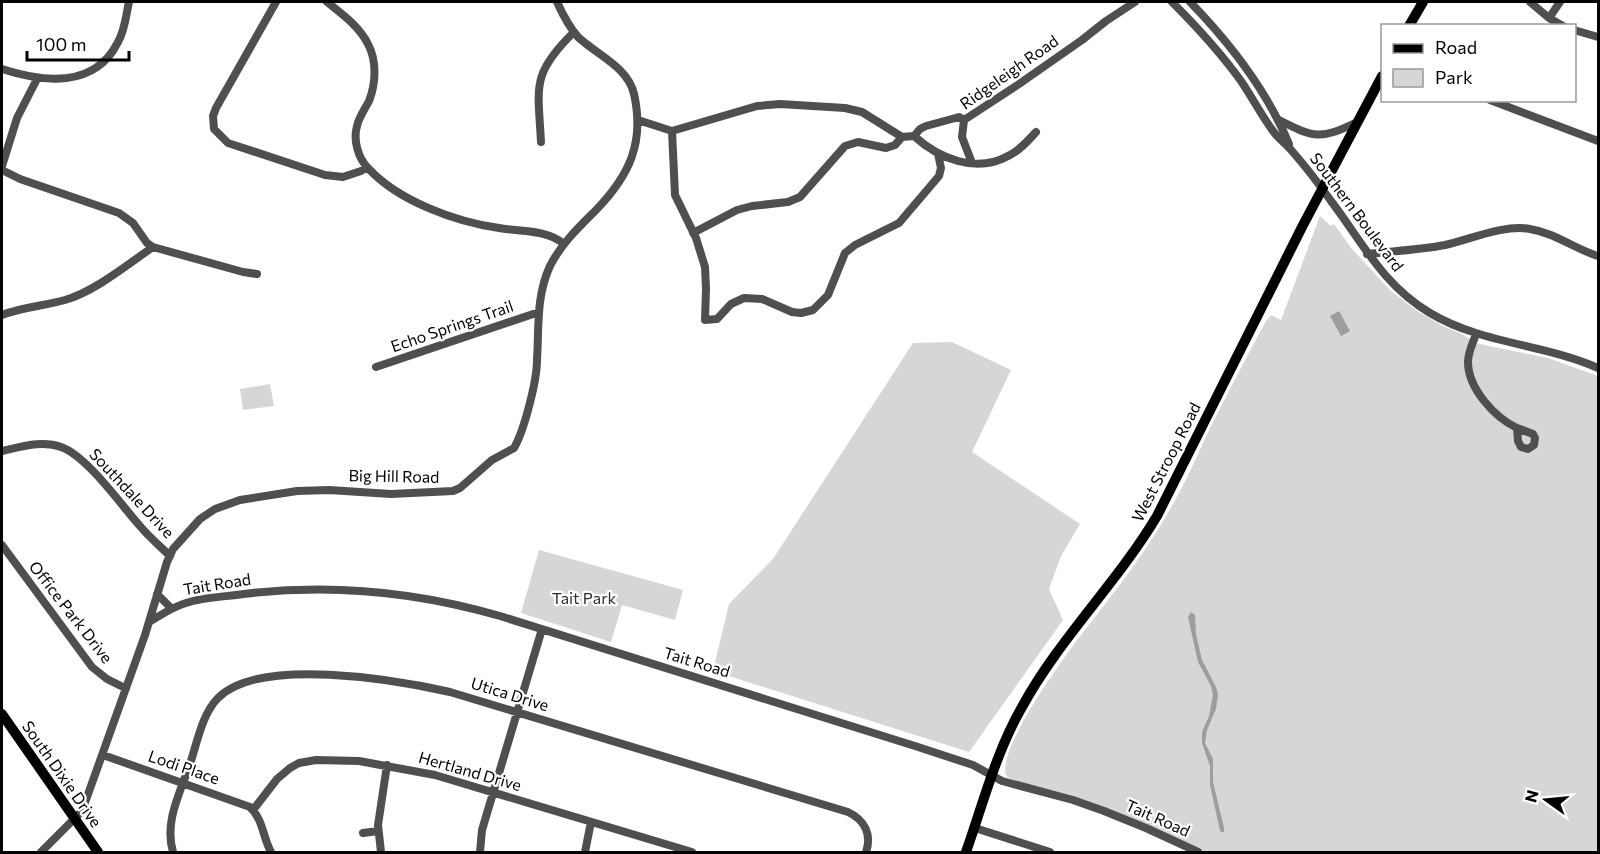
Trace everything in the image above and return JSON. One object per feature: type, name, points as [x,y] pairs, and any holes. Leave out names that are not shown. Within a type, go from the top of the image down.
[{"type":"main road","points":[[1410,24],[1422,2]]},
{"type":"main road","name":"West Stroop Road","points":[[966,852],[992,775],[1010,731],[1032,689],[1129,560],[1157,516],[1322,189],[1381,80]]},
{"type":"main road","name":"South Dixie Drive","points":[[2,714],[98,852]]},
{"type":"street","points":[[2,69],[37,79],[87,73],[102,64],[119,42],[129,2]]},
{"type":"street","points":[[276,2],[216,108],[213,116],[214,129],[228,143],[325,175],[343,177],[356,174],[367,167]]},
{"type":"street","points":[[327,2],[357,28],[368,44],[374,60],[372,90],[357,125],[356,136],[358,149],[367,167],[386,183],[412,199],[455,218],[498,228],[541,233],[553,236],[564,243]]},
{"type":"street","name":"Big Hill Road","points":[[41,852],[82,811],[170,556],[190,529],[207,514],[240,500],[297,491],[329,490],[391,494],[446,492],[460,488],[487,464],[510,451],[517,444],[535,383],[542,284],[564,243],[598,208],[624,175],[635,148],[638,120],[634,93],[628,78],[574,32],[557,2]]},
{"type":"street","name":"Ridgeleigh Road","points":[[972,163],[964,143],[964,120],[1135,2]]},
{"type":"street","name":"Southern Boulevard","points":[[1172,2],[1219,52],[1242,82],[1273,132],[1292,150],[1387,279],[1413,301],[1443,320],[1476,334],[1560,354],[1599,368]]},
{"type":"street","name":"Southern Boulevard","points":[[1190,2],[1206,18],[1246,69],[1279,120],[1292,150]]},
{"type":"street","points":[[1530,2],[1560,24]]},
{"type":"street","points":[[1549,18],[1560,2]]},
{"type":"street","points":[[1576,30],[1599,37]]},
{"type":"street","points":[[541,142],[538,100],[543,72],[555,52],[574,32]]},
{"type":"street","points":[[37,79],[16,118],[2,168],[20,179],[119,213],[133,223],[147,243],[153,247],[257,274]]},
{"type":"street","points":[[1495,102],[1599,141]]},
{"type":"street","points":[[638,120],[672,131],[757,105],[780,104],[855,110],[902,137],[914,136],[938,154],[955,161],[972,163],[1002,160],[1011,155],[1036,132]]},
{"type":"street","points":[[914,136],[926,126],[959,117],[964,120]]},
{"type":"street","points":[[1279,120],[1296,129],[1321,136],[1331,135],[1357,122]]},
{"type":"street","points":[[672,131],[675,195],[693,233],[705,267],[705,320],[717,319],[731,304],[750,297],[762,299],[792,312],[801,313],[813,310],[828,295],[845,253],[855,245],[899,223],[939,176],[941,168],[938,154]]},
{"type":"street","points":[[693,233],[745,208],[788,202],[800,197],[845,146],[858,142],[886,148],[895,145],[902,137]]},
{"type":"street","points":[[1367,254],[1442,245],[1505,229],[1520,228],[1549,234],[1578,249],[1599,256]]},
{"type":"street","points":[[2,315],[17,309],[80,295],[153,247]]},
{"type":"street","name":"Echo Springs Trail","points":[[375,367],[539,312]]},
{"type":"street","points":[[1476,334],[1468,360],[1471,378],[1488,405],[1516,429]]},
{"type":"street","name":"Southdale Drive","points":[[2,451],[41,444],[54,445],[70,451],[83,461],[170,556]]},
{"type":"street","name":"Office Park Drive","points":[[2,545],[92,667],[107,679],[125,687]]},
{"type":"street","name":"Tait Road","points":[[149,622],[171,608],[196,600],[295,589],[381,592],[443,602],[478,610],[973,765],[1002,781],[1073,800],[1104,811],[1198,852]]},
{"type":"street","name":"Tait Road","points":[[157,594],[171,608]]},
{"type":"street","points":[[480,852],[482,830],[542,630]]},
{"type":"street","name":"Utica Drive","points":[[173,852],[170,828],[206,716],[212,706],[224,692],[254,679],[324,675],[384,680],[450,692],[848,812],[860,819],[868,834],[866,852]]},
{"type":"street","name":"Lodi Place","points":[[103,755],[242,803],[253,810]]},
{"type":"street","name":"Hertland Drive","points":[[253,810],[277,779],[290,768],[299,763],[335,760],[387,765],[435,775],[692,852]]},
{"type":"street","points":[[381,852],[378,831],[387,765]]},
{"type":"street","points":[[253,810],[260,821],[271,852]]},
{"type":"street","points":[[585,852],[591,822]]},
{"type":"street","points":[[975,828],[1050,852]]},
{"type":"street","points":[[363,833],[378,831]]},
{"type":"green space","points":[[1320,216],[1331,226],[1334,224],[1352,249],[1391,291],[1417,311],[1441,325],[1464,335],[1475,343],[1548,358],[1598,376],[1598,852],[1205,852],[1161,831],[1008,778],[1005,766],[1010,748],[1035,702],[1066,655],[1158,529],[1182,487],[1266,321],[1271,315],[1281,320]]},
{"type":"green space","points":[[952,342],[1011,370],[972,452],[1080,524],[1061,556],[1049,589],[1063,620],[969,752],[713,671],[729,604],[773,559],[913,343]]},
{"type":"green space","points":[[270,384],[274,406],[243,410],[240,389]]},
{"type":"green space","name":"Tait Park","points":[[539,550],[683,590],[675,620],[622,605],[611,642],[521,613]]},
{"type":"shaded area","points":[[1339,311],[1350,331],[1341,336],[1330,316]]},
{"type":"shaded area","points":[[1191,612],[1195,615],[1196,634],[1202,660],[1218,694],[1216,709],[1207,730],[1205,743],[1213,759],[1213,782],[1224,832],[1220,831],[1210,785],[1210,766],[1202,743],[1202,732],[1209,716],[1213,695],[1211,686],[1198,662],[1188,617]]}]
